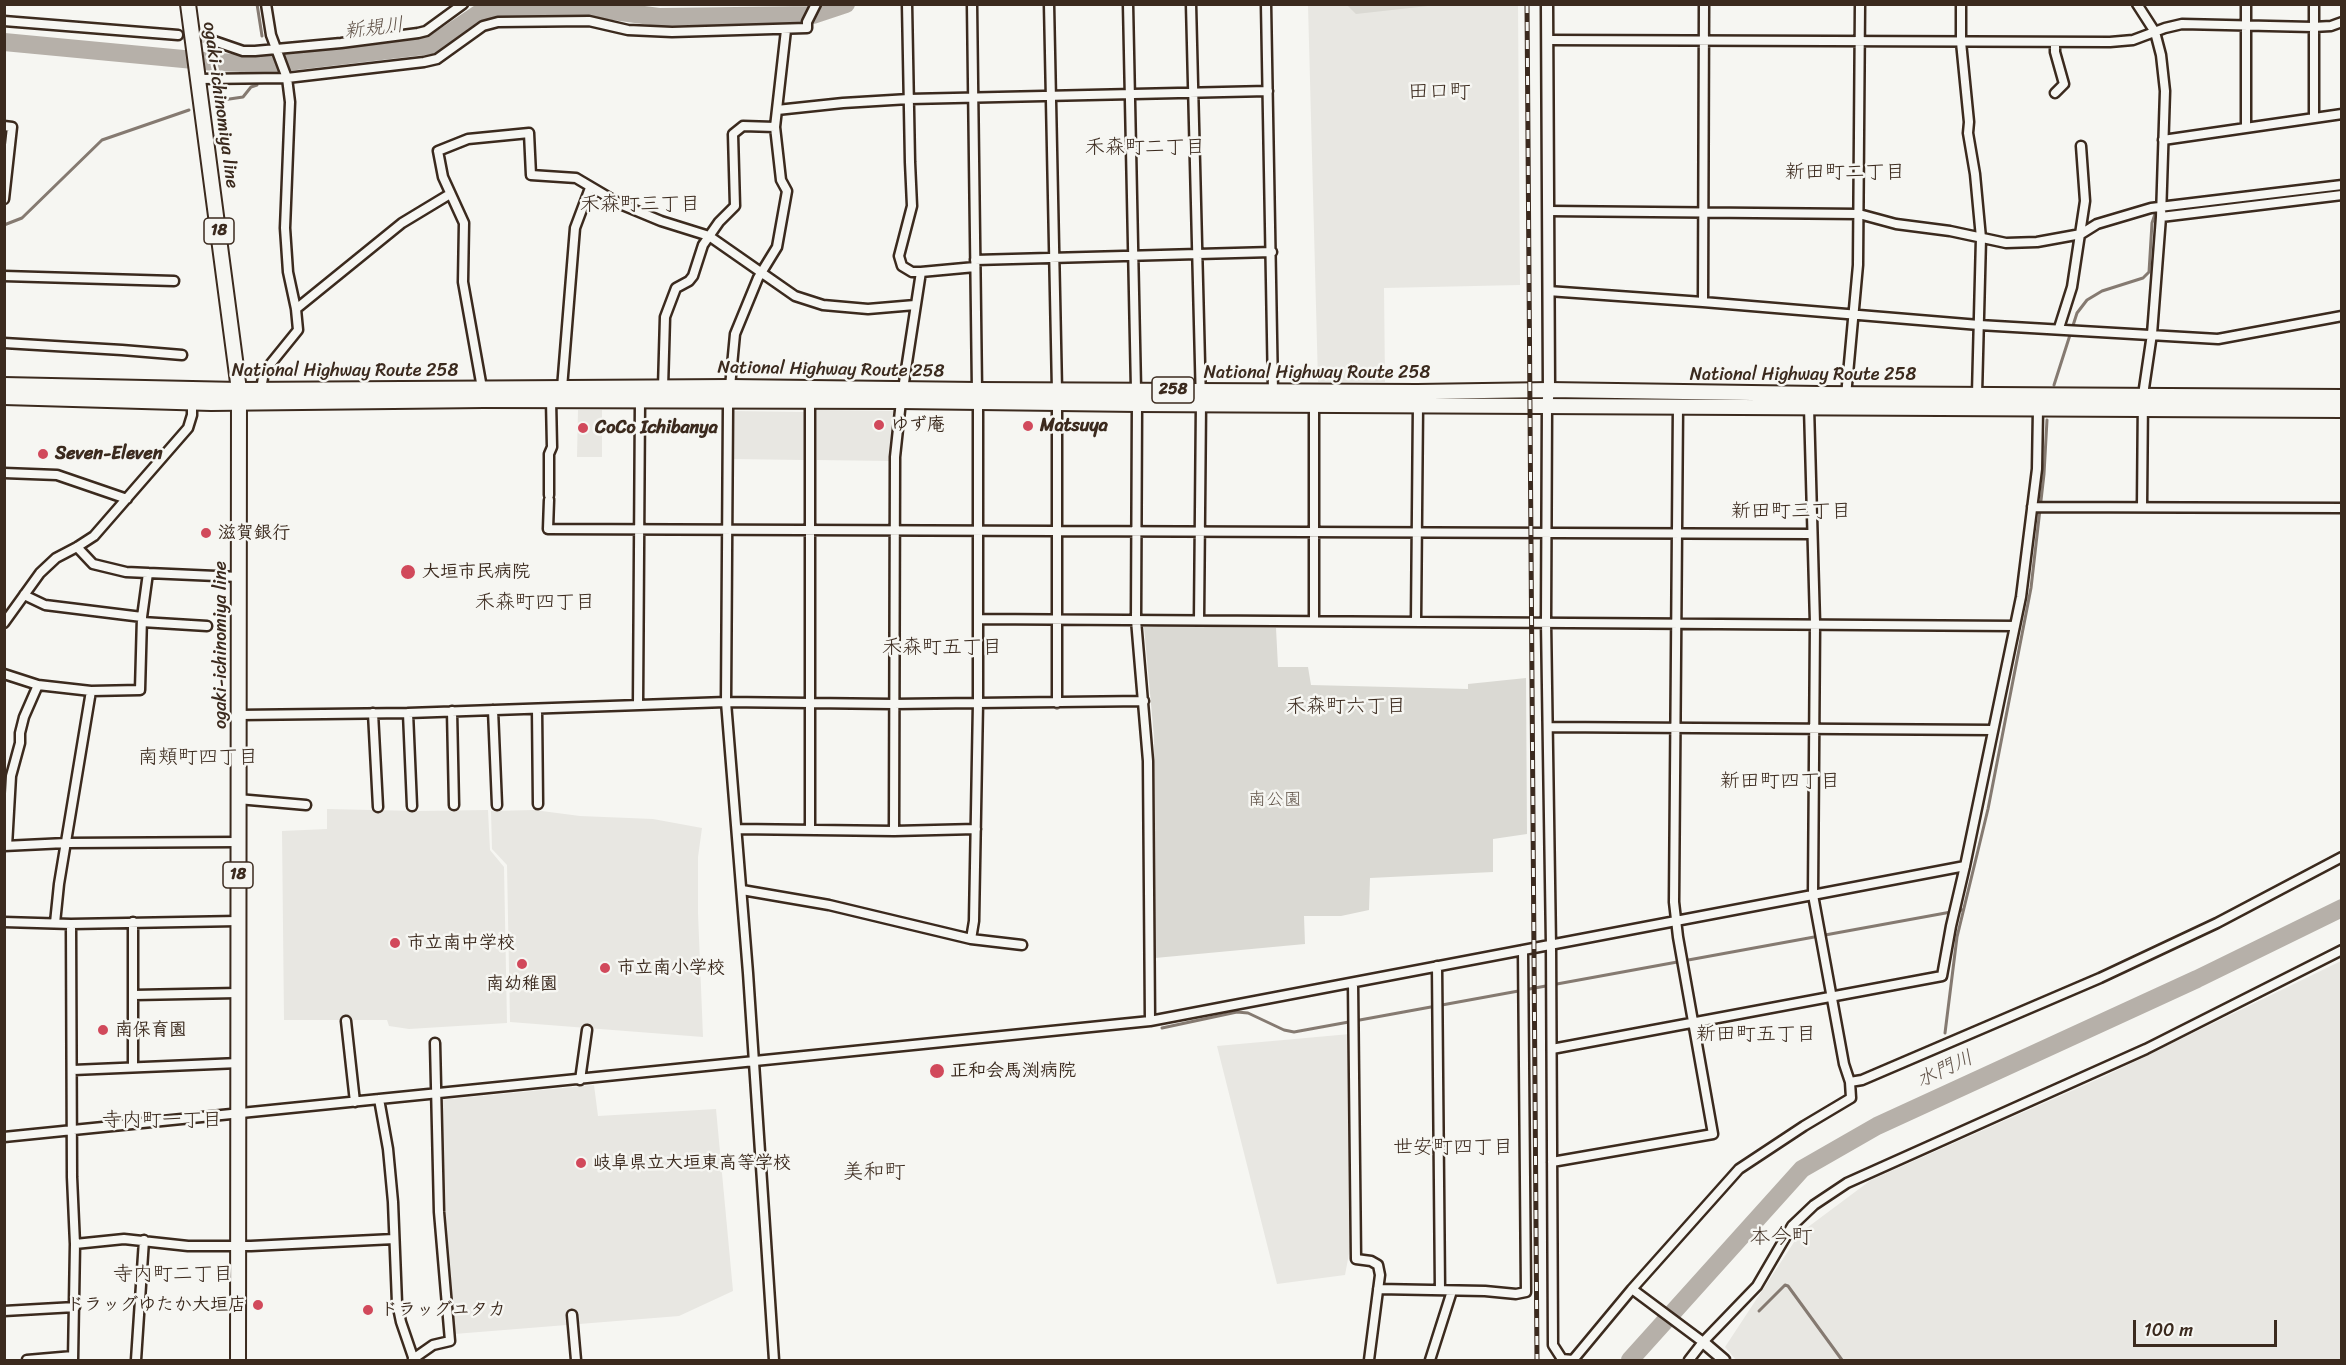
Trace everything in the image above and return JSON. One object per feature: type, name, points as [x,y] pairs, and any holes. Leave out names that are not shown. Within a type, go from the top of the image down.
[{"type":"main road","name":"ogaki-ichinomiya line","points":[[188,4],[239,396],[238,1360]]},
{"type":"main road","name":"National Highway Route 258","points":[[4,385],[239,396],[551,400],[640,400],[729,394],[1057,396],[1136,389],[1201,397],[1314,404],[1546,406],[1809,407],[1846,400],[1977,394],[2342,397]]},
{"type":"main road","name":"National Highway Route 258","points":[[4,397],[192,403],[239,396],[261,389],[482,388],[663,388],[810,401],[902,395]]},
{"type":"main road","name":"National Highway Route 258","points":[[1057,396],[1137,404],[1273,391],[1549,390],[2038,409],[2342,410]]},
{"type":"street","points":[[261,389],[264,372],[298,330],[297,309],[288,272],[285,228],[290,121],[286,76],[271,35],[266,4]]},
{"type":"street","points":[[211,40],[243,51],[278,51],[417,33],[426,31],[464,4]]},
{"type":"street","points":[[198,76],[286,76],[437,58],[483,26],[498,22],[589,21],[628,30],[672,32],[807,28],[807,22],[816,4]]},
{"type":"street","points":[[907,4],[912,206],[899,256],[902,266],[912,272],[921,272],[975,263],[1055,258],[1272,252]]},
{"type":"street","points":[[971,939],[974,921],[978,703],[978,396],[972,4]]},
{"type":"street","points":[[1049,4],[1057,396],[1057,703]]},
{"type":"street","points":[[1128,4],[1136,389]]},
{"type":"street","points":[[1191,4],[1201,397],[1200,620]]},
{"type":"street","points":[[1266,4],[1273,391]]},
{"type":"street","points":[[1547,4],[1549,390],[1546,406],[1546,622],[1551,945],[1553,1345],[1562,1359],[1573,1360],[1739,1169],[1851,1098],[1850,1082],[1844,1064],[1813,895],[1815,623],[1809,407]]},
{"type":"street","points":[[1703,302],[1704,4]]},
{"type":"street","points":[[1846,400],[1854,315],[1859,214],[1860,4]]},
{"type":"street","points":[[1961,4],[1961,42],[1970,122],[1968,133],[1975,174],[1981,238],[1977,394]]},
{"type":"street","points":[[2137,4],[2155,32],[2161,55],[2165,91],[2162,207],[2152,334],[2143,395],[2142,507]]},
{"type":"street","points":[[2246,4],[2247,127]]},
{"type":"street","points":[[2314,4],[2314,118]]},
{"type":"street","points":[[4,21],[178,36]]},
{"type":"street","points":[[1547,40],[2110,42],[2133,40],[2182,24],[2313,27],[2331,26],[2342,22]]},
{"type":"street","points":[[774,1360],[742,890],[726,702],[729,394],[733,348],[739,321],[761,272],[777,248],[787,191],[781,180],[776,127],[786,30]]},
{"type":"street","points":[[2055,42],[2055,52],[2064,84],[2055,93]]},
{"type":"street","points":[[777,110],[909,99],[1268,91]]},
{"type":"street","points":[[2163,140],[2342,114]]},
{"type":"street","points":[[4,126],[12,127],[4,199]]},
{"type":"street","points":[[663,388],[665,317],[676,288],[693,276],[703,245],[735,206],[733,134],[743,126],[776,127]]},
{"type":"street","points":[[482,388],[463,282],[464,223],[443,177],[438,151],[468,139],[529,133],[531,175],[576,178],[620,204],[661,221],[709,236],[795,296],[823,305],[868,309],[915,306]]},
{"type":"street","points":[[2059,328],[2072,287],[2085,201],[2081,146]]},
{"type":"street","points":[[1549,211],[1859,214],[1896,224],[1950,231],[2006,243],[2037,242],[2081,234],[2097,224],[2118,216],[2162,207],[2342,185]]},
{"type":"street","points":[[562,388],[574,228],[590,188]]},
{"type":"street","points":[[297,309],[402,223],[450,194]]},
{"type":"street","points":[[2161,217],[2342,195]]},
{"type":"street","points":[[894,831],[895,457],[921,272]]},
{"type":"street","points":[[4,276],[174,281]]},
{"type":"street","points":[[1548,291],[1979,325],[2218,339],[2342,316]]},
{"type":"street","points":[[4,344],[122,350],[182,356]]},
{"type":"street","points":[[551,400],[552,447],[549,454],[548,529],[1812,534]]},
{"type":"street","points":[[638,705],[640,400]]},
{"type":"street","points":[[810,401],[810,829]]},
{"type":"street","points":[[4,622],[56,558],[94,536],[188,428],[192,416],[192,403]]},
{"type":"street","points":[[1137,404],[1136,620],[1137,653],[1144,701],[1150,841],[1150,1021]]},
{"type":"street","points":[[1314,404],[1314,621]]},
{"type":"street","points":[[1416,621],[1418,405]]},
{"type":"street","points":[[1552,1162],[1713,1134],[1675,921],[1678,406]]},
{"type":"street","points":[[1552,1049],[1942,976],[2015,626],[2037,469],[2038,409]]},
{"type":"street","points":[[4,473],[57,475],[127,499]]},
{"type":"street","points":[[2032,507],[2342,508]]},
{"type":"street","points":[[77,547],[93,564],[126,572],[239,577]]},
{"type":"street","points":[[4,674],[38,685],[91,691],[140,690],[142,620],[148,573]]},
{"type":"street","points":[[24,595],[45,605],[142,620],[207,626]]},
{"type":"street","points":[[978,619],[2015,626]]},
{"type":"street","points":[[38,685],[24,717],[20,733],[21,743],[11,776],[6,846],[66,843],[238,842]]},
{"type":"street","points":[[56,923],[66,843],[91,691]]},
{"type":"street","points":[[239,715],[537,709],[726,702],[893,704],[1144,701]]},
{"type":"street","points":[[537,709],[538,804]]},
{"type":"street","points":[[494,710],[496,805]]},
{"type":"street","points":[[452,711],[454,805]]},
{"type":"street","points":[[408,712],[412,806]]},
{"type":"street","points":[[373,713],[378,807]]},
{"type":"street","points":[[1548,727],[1994,730]]},
{"type":"street","points":[[238,799],[306,805]]},
{"type":"street","points":[[737,829],[894,831],[976,829]]},
{"type":"street","points":[[1850,1082],[1862,1080],[2100,978],[2217,923],[2342,857]]},
{"type":"street","points":[[4,1137],[1150,1021],[1965,866]]},
{"type":"street","points":[[742,890],[829,905],[971,939],[1022,945]]},
{"type":"street","points":[[4,922],[71,924],[238,921]]},
{"type":"street","points":[[133,922],[133,1067]]},
{"type":"street","points":[[29,1360],[73,1358],[75,1244],[71,924]]},
{"type":"street","points":[[1689,1360],[1699,1339],[1757,1286],[1792,1226],[1814,1205],[1847,1183],[2146,1049],[2342,950]]},
{"type":"street","points":[[1378,1289],[1516,1294],[1526,1292],[1523,951]]},
{"type":"street","points":[[1437,966],[1440,1290]]},
{"type":"street","points":[[1353,983],[1356,1259],[1371,1261],[1378,1265],[1380,1275],[1369,1360]]},
{"type":"street","points":[[134,995],[238,993]]},
{"type":"street","points":[[346,1021],[355,1102]]},
{"type":"street","points":[[580,1080],[588,1030]]},
{"type":"street","points":[[379,1099],[388,1149],[397,1303],[414,1360],[433,1345],[450,1341],[439,1212],[435,1043]]},
{"type":"street","points":[[73,1070],[239,1063]]},
{"type":"street","points":[[75,1244],[124,1239],[188,1246],[238,1246],[394,1239]]},
{"type":"street","points":[[136,1360],[144,1240]]},
{"type":"street","points":[[1634,1290],[1724,1360]]},
{"type":"street","points":[[1430,1360],[1452,1291]]},
{"type":"street","points":[[4,1311],[75,1307]]},
{"type":"street","points":[[572,1315],[576,1360]]},
{"type":"shaded area","points":[[1308,5],[1518,5],[1520,285],[1384,288],[1385,382],[1318,382]]},
{"type":"shaded area","points":[[578,410],[602,410],[602,457],[577,457]]},
{"type":"shaded area","points":[[817,410],[895,411],[890,461],[817,460]]},
{"type":"shaded area","points":[[733,411],[804,412],[804,460],[733,459]]},
{"type":"shaded area","name":"市立南中学校","points":[[327,809],[488,810],[490,850],[504,867],[507,1023],[409,1029],[389,1026],[387,1020],[284,1020],[282,831],[327,829]]},
{"type":"shaded area","name":"市立南小学校","points":[[534,810],[580,816],[653,819],[702,828],[698,857],[698,913],[703,1037],[510,1022],[507,865],[492,849],[491,811]]},
{"type":"shaded area","points":[[2341,961],[2341,1360],[1736,1360],[1725,1347],[1800,1233],[1871,1180],[2105,1076]]},
{"type":"shaded area","points":[[1350,1034],[1351,1243],[1345,1275],[1277,1284],[1217,1046]]},
{"type":"shaded area","name":"岐阜県立大垣東高等学校","points":[[594,1085],[598,1116],[716,1109],[733,1291],[679,1316],[454,1334],[443,1210],[440,1100]]},
{"type":"green space","points":[[1347,5],[1437,5],[1356,14]]},
{"type":"green space","name":"南公園","points":[[1144,627],[1276,628],[1278,667],[1308,667],[1311,685],[1468,689],[1468,684],[1526,678],[1527,834],[1493,839],[1493,872],[1370,878],[1369,910],[1341,916],[1304,916],[1305,944],[1155,958],[1154,737]]},
{"type":"waterway","points":[[257,4],[262,36]]},
{"type":"waterway","name":"新規川","points":[[4,42],[215,62],[270,64],[432,45],[478,14],[508,7],[590,8],[659,17],[813,15],[846,4]]},
{"type":"waterway","points":[[216,101],[243,97],[251,87],[257,85]]},
{"type":"waterway","points":[[4,225],[22,218],[102,140],[189,110]]},
{"type":"waterway","points":[[2054,385],[2077,313],[2087,300],[2102,291],[2143,278],[2149,272],[2152,223],[2155,214],[2342,190]]},
{"type":"waterway","points":[[1945,1033],[1957,937],[1988,809],[2031,588],[2044,474],[2047,420]]},
{"type":"waterway","name":"水門川","points":[[1630,1360],[1802,1169],[1877,1126],[2197,979],[2342,908]]},
{"type":"waterway","points":[[1162,1028],[1237,1012],[1248,1013],[1284,1030],[1294,1032],[1962,910]]},
{"type":"waterway","points":[[1759,1311],[1785,1285],[1788,1286],[1842,1360]]},
{"type":"tunnel","points":[[178,35],[211,40]]},
{"type":"railway","points":[[1527,4],[1537,1360]]},
{"type":"place","name":"ゆず庵","points":[[879,425]]},
{"type":"place","name":"Matsuya","points":[[1028,426]]},
{"type":"place","name":"CoCo Ichibanya","points":[[583,428]]},
{"type":"place","name":"Seven-Eleven","points":[[43,454]]},
{"type":"place","name":"滋賀銀行","points":[[206,533]]},
{"type":"place","name":"大垣市民病院","points":[[408,572]]},
{"type":"place","name":"市立南中学校","points":[[395,943]]},
{"type":"place","name":"南幼稚園","points":[[522,964]]},
{"type":"place","name":"市立南小学校","points":[[605,968]]},
{"type":"place","name":"南保育園","points":[[103,1030]]},
{"type":"place","name":"正和会馬渕病院","points":[[937,1071]]},
{"type":"place","name":"岐阜県立大垣東高等学校","points":[[581,1163]]},
{"type":"place","name":"ドラッグゆたか大垣店","points":[[258,1305]]},
{"type":"place","name":"ドラッグユタカ","points":[[368,1310]]},
{"type":"district","name":"田口町","points":[[1439,93]]},
{"type":"district","name":"禾森町二丁目","points":[[1145,148]]},
{"type":"district","name":"新田町二丁目","points":[[1845,173]]},
{"type":"district","name":"禾森町三丁目","points":[[640,205]]},
{"type":"district","name":"新田町三丁目","points":[[1791,512]]},
{"type":"district","name":"禾森町四丁目","points":[[535,603]]},
{"type":"district","name":"禾森町五丁目","points":[[942,648]]},
{"type":"district","name":"禾森町六丁目","points":[[1346,707]]},
{"type":"district","name":"南頬町四丁目","points":[[198,758]]},
{"type":"district","name":"新田町四丁目","points":[[1780,782]]},
{"type":"district","name":"新田町五丁目","points":[[1756,1035]]},
{"type":"district","name":"寺内町一丁目","points":[[162,1121]]},
{"type":"district","name":"世安町四丁目","points":[[1453,1148]]},
{"type":"district","name":"美和町","points":[[874,1173]]},
{"type":"district","name":"本今町","points":[[1781,1238]]},
{"type":"district","name":"寺内町二丁目","points":[[173,1275]]}]
